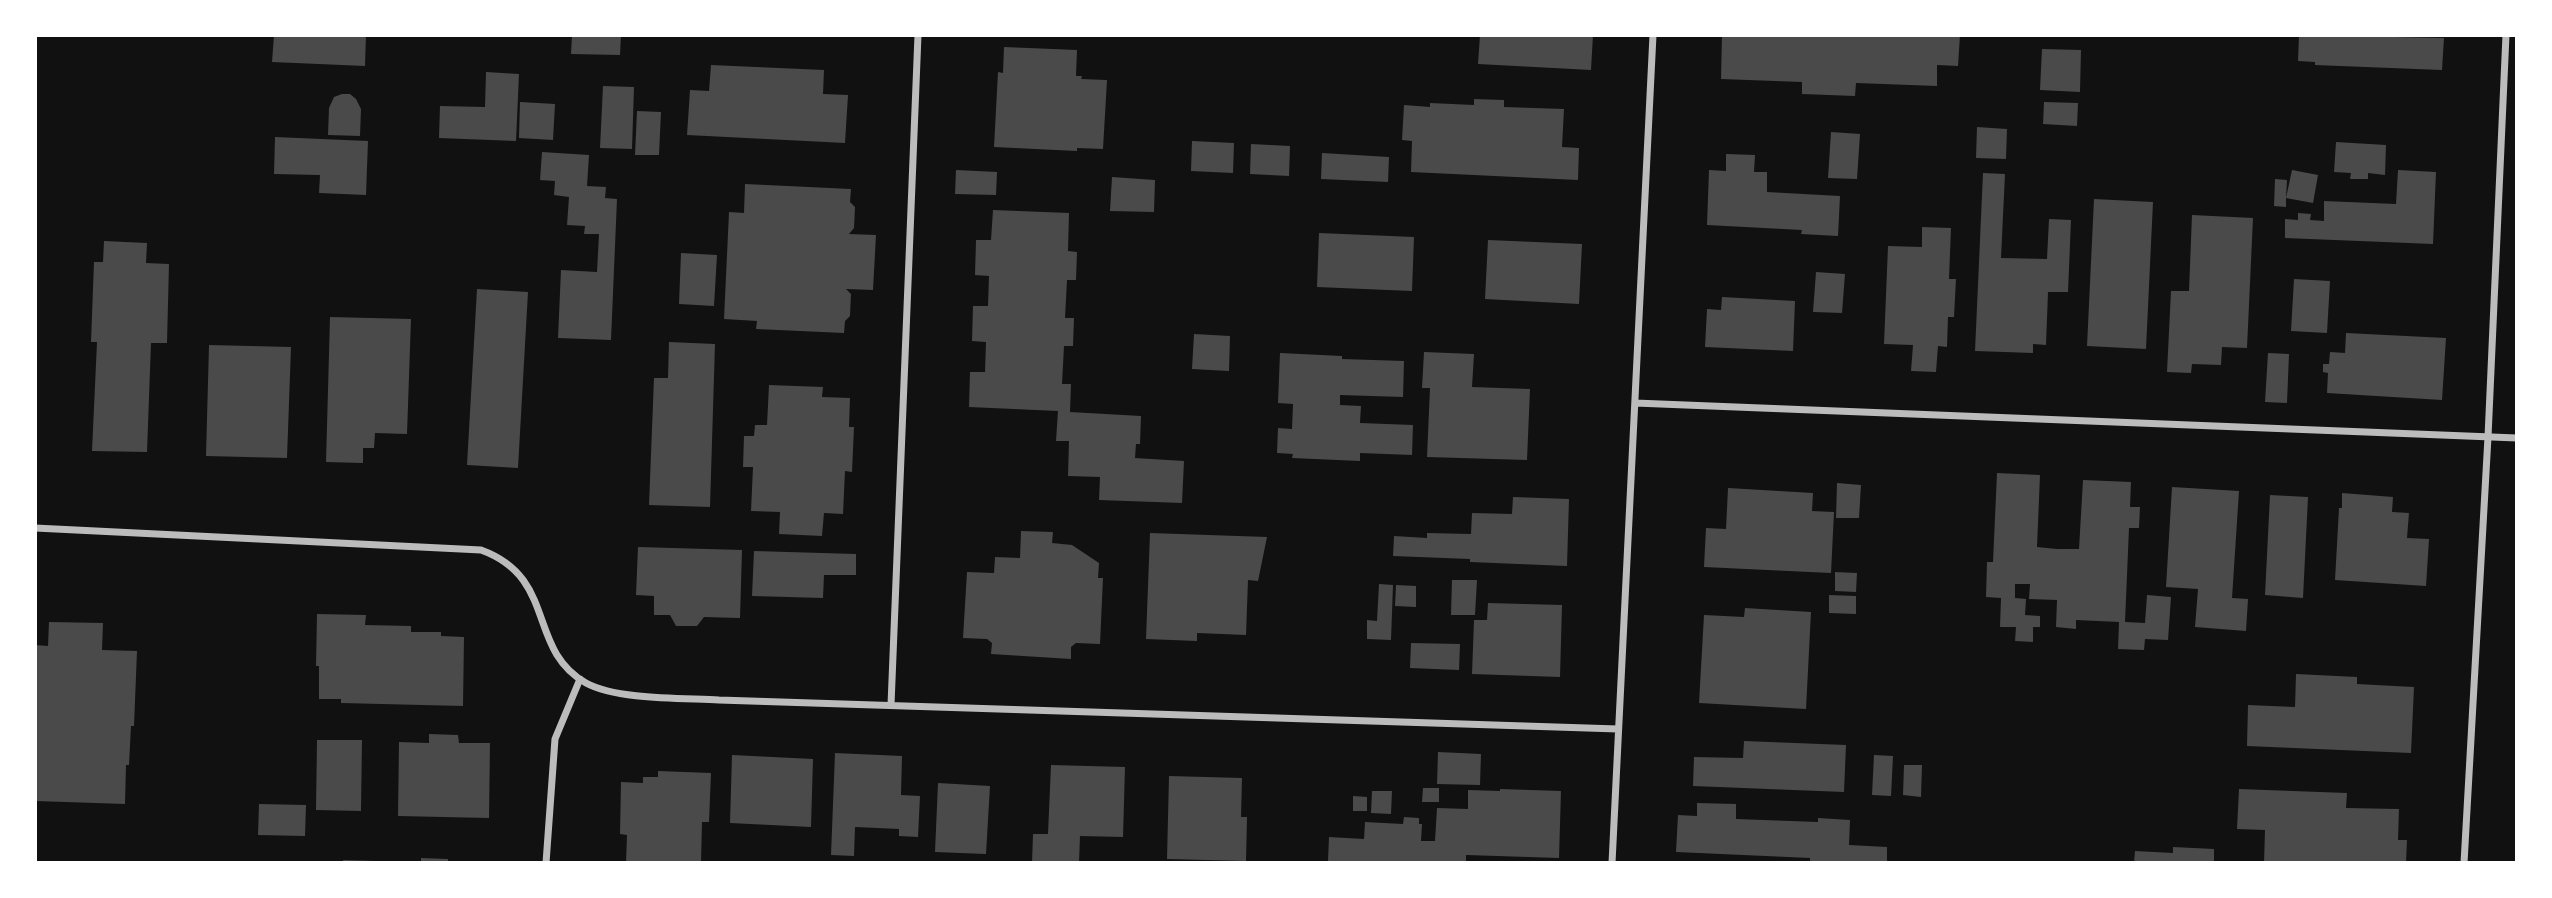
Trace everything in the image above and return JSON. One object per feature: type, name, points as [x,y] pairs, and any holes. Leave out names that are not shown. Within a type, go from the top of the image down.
[{"type":"street","points":[[891,705],[918,35]]},
{"type":"street","points":[[1612,863],[1653,35]]},
{"type":"street","points":[[2464,863],[2488,437],[2506,35]]},
{"type":"street","points":[[1635,402],[2517,438]]},
{"type":"street","points":[[35,528],[481,550],[506,561],[522,576],[562,664],[580,679],[611,692],[719,700],[1618,729]]},
{"type":"street","points":[[546,863],[555,739],[580,679]]},
{"type":"building","points":[[274,35],[366,35],[365,66],[272,62]]},
{"type":"building","points":[[572,35],[621,35],[620,55],[571,54]]},
{"type":"building","points":[[1480,35],[1593,35],[1591,70],[1478,64]]},
{"type":"building","points":[[1722,35],[1960,35],[1958,66],[1937,65],[1937,86],[1856,83],[1855,96],[1802,94],[1802,82],[1721,79]]},
{"type":"building","points":[[2299,35],[2444,38],[2442,70],[2315,65],[2315,62],[2298,61]]},
{"type":"building","points":[[1004,47],[1077,50],[1076,76],[1082,76],[1081,79],[1107,80],[1103,149],[1077,148],[1077,151],[994,147],[998,72],[1003,73]]},
{"type":"building","points":[[2042,49],[2081,50],[2080,92],[2040,90]]},
{"type":"building","points":[[711,65],[824,70],[823,94],[848,95],[845,143],[687,135],[690,90],[709,91]]},
{"type":"building","points":[[486,72],[519,74],[516,141],[439,138],[440,106],[485,107]]},
{"type":"building","points":[[603,86],[634,87],[632,149],[600,148]]},
{"type":"building","points":[[350,94],[361,109],[360,136],[328,135],[329,108],[334,97]]},
{"type":"building","points":[[1474,99],[1504,100],[1504,107],[1564,109],[1562,147],[1579,148],[1578,180],[1411,172],[1412,141],[1402,140],[1404,105],[1474,105]]},
{"type":"building","points":[[520,102],[555,104],[553,140],[519,138]]},
{"type":"building","points":[[2044,102],[2078,103],[2077,126],[2043,124]]},
{"type":"building","points":[[637,111],[661,112],[659,155],[635,155]]},
{"type":"building","points":[[1977,127],[2007,129],[2006,159],[1976,158]]},
{"type":"building","points":[[1831,132],[1860,134],[1857,179],[1828,178]]},
{"type":"building","points":[[275,137],[368,141],[366,195],[319,193],[320,175],[274,174]]},
{"type":"building","points":[[1192,141],[1234,143],[1233,173],[1191,171]]},
{"type":"building","points":[[2336,142],[2386,145],[2385,175],[2368,173],[2368,179],[2350,179],[2351,173],[2334,172]]},
{"type":"building","points":[[1251,144],[1290,146],[1289,176],[1250,174]]},
{"type":"building","points":[[542,152],[589,155],[587,186],[606,187],[605,198],[617,199],[611,340],[558,338],[561,270],[597,272],[599,234],[584,234],[585,226],[567,225],[569,197],[554,195],[555,181],[540,180]]},
{"type":"building","points":[[1322,153],[1389,157],[1388,182],[1321,179]]},
{"type":"building","points":[[1726,154],[1755,155],[1754,172],[1767,172],[1767,192],[1840,196],[1838,236],[1801,234],[1802,230],[1707,225],[1709,170],[1726,171]]},
{"type":"building","points":[[956,170],[997,172],[996,195],[955,194]]},
{"type":"building","points":[[2292,170],[2318,175],[2313,203],[2286,198]]},
{"type":"building","points":[[2398,170],[2436,172],[2433,244],[2285,238],[2285,219],[2298,220],[2298,213],[2311,214],[2310,220],[2324,221],[2324,201],[2396,204]]},
{"type":"building","points":[[1983,173],[2005,174],[2001,258],[2047,259],[2049,219],[2071,220],[2068,292],[2048,292],[2046,345],[2033,344],[2033,353],[1975,351]]},
{"type":"building","points":[[1112,177],[1155,180],[1154,212],[1110,211]]},
{"type":"building","points":[[2275,179],[2287,180],[2286,207],[2274,206]]},
{"type":"building","points":[[745,184],[851,189],[850,202],[855,207],[854,228],[849,234],[876,235],[873,290],[846,289],[851,294],[850,316],[845,321],[844,333],[756,329],[757,321],[724,319],[729,212],[744,213]]},
{"type":"building","points":[[2094,199],[2153,202],[2146,349],[2087,346]]},
{"type":"building","points":[[993,210],[1069,213],[1068,251],[1077,252],[1076,280],[1067,280],[1065,318],[1074,318],[1073,346],[1064,346],[1062,384],[1071,384],[1070,412],[1141,416],[1140,444],[1136,444],[1135,458],[1184,461],[1182,503],[1099,500],[1100,477],[1068,476],[1069,441],[1056,441],[1058,411],[969,407],[970,372],[985,372],[986,342],[972,341],[973,306],[988,306],[989,276],[975,275],[976,240],[991,240]]},
{"type":"building","points":[[2192,215],[2253,218],[2247,348],[2222,347],[2221,365],[2192,364],[2191,373],[2167,372],[2171,291],[2189,291]]},
{"type":"building","points":[[1922,227],[1951,228],[1949,279],[1956,279],[1954,317],[1948,317],[1947,347],[1938,346],[1936,372],[1911,371],[1913,345],[1884,344],[1888,246],[1922,247]]},
{"type":"building","points":[[1319,233],[1414,237],[1412,291],[1317,287]]},
{"type":"building","points":[[1488,240],[1582,244],[1579,304],[1485,299]]},
{"type":"building","points":[[104,241],[147,243],[146,263],[169,264],[167,343],[151,343],[147,452],[92,451],[97,342],[91,342],[94,262],[103,262]]},
{"type":"building","points":[[681,253],[717,255],[714,306],[679,304]]},
{"type":"building","points":[[1816,272],[1845,274],[1842,313],[1813,312]]},
{"type":"building","points":[[2294,279],[2330,281],[2327,333],[2291,331]]},
{"type":"building","points":[[477,289],[528,292],[518,468],[467,465]]},
{"type":"building","points":[[1722,297],[1795,301],[1793,351],[1705,347],[1707,309],[1721,310]]},
{"type":"building","points":[[330,317],[411,319],[407,434],[375,433],[374,448],[363,448],[363,463],[326,462]]},
{"type":"building","points":[[2346,333],[2446,338],[2442,400],[2327,393],[2328,373],[2323,372],[2323,364],[2329,364],[2330,352],[2345,353]]},
{"type":"building","points":[[1194,334],[1230,336],[1229,371],[1192,369]]},
{"type":"building","points":[[669,342],[715,344],[710,507],[649,505],[654,378],[668,378]]},
{"type":"building","points":[[209,345],[291,347],[287,458],[206,456]]},
{"type":"building","points":[[1424,352],[1474,354],[1472,387],[1530,389],[1527,460],[1427,457],[1430,388],[1422,388]]},
{"type":"building","points":[[1280,353],[1404,361],[1403,397],[1340,395],[1340,405],[1361,406],[1360,423],[1413,425],[1412,455],[1360,453],[1360,461],[1292,458],[1293,454],[1277,453],[1278,428],[1292,429],[1293,404],[1278,403]]},
{"type":"building","points":[[2268,353],[2289,354],[2287,403],[2265,402]]},
{"type":"building","points":[[769,385],[823,387],[822,397],[850,398],[849,427],[854,427],[852,472],[845,471],[843,514],[824,513],[822,536],[779,534],[780,512],[751,511],[753,467],[743,467],[744,436],[754,436],[755,425],[767,425]]},
{"type":"building","points":[[1997,473],[2040,475],[2037,547],[2057,549],[2079,549],[2083,480],[2131,482],[2130,507],[2140,507],[2139,528],[2129,528],[2125,622],[2145,623],[2147,595],[2171,597],[2168,640],[2145,639],[2144,650],[2118,649],[2119,622],[2076,620],[2076,629],[2056,627],[2057,600],[2029,599],[2030,584],[2015,584],[2015,598],[2026,599],[2025,615],[2040,616],[2040,627],[2033,627],[2033,642],[2015,641],[2016,627],[2000,627],[2001,598],[1986,597],[1987,562],[1993,562]]},
{"type":"building","points":[[1837,483],[1861,485],[1859,518],[1836,518]]},
{"type":"building","points":[[2172,487],[2239,491],[2232,598],[2248,599],[2246,631],[2195,627],[2198,589],[2166,587]]},
{"type":"building","points":[[1728,488],[1813,493],[1812,511],[1834,512],[1831,573],[1704,567],[1706,528],[1726,529]]},
{"type":"building","points":[[2342,493],[2393,497],[2392,512],[2409,513],[2407,538],[2429,539],[2426,586],[2335,580]]},
{"type":"building","points":[[2270,495],[2308,497],[2303,598],[2265,595]]},
{"type":"building","points":[[1513,497],[1569,499],[1567,566],[1393,556],[1394,536],[1427,538],[1427,533],[1471,534],[1472,513],[1512,514]]},
{"type":"building","points":[[1021,531],[1053,532],[1052,543],[1072,545],[1099,563],[1098,578],[1103,578],[1100,644],[1076,643],[1071,647],[1071,659],[991,654],[992,643],[987,639],[963,638],[967,572],[994,573],[995,557],[1020,558]]},
{"type":"building","points":[[1150,533],[1267,537],[1258,581],[1248,580],[1246,635],[1197,633],[1197,641],[1146,639]]},
{"type":"building","points":[[638,547],[742,550],[740,618],[704,617],[697,626],[676,626],[670,615],[654,615],[654,596],[636,595]]},
{"type":"building","points":[[754,551],[856,554],[856,575],[824,575],[823,598],[752,596]]},
{"type":"building","points":[[1835,572],[1857,573],[1856,592],[1835,591]]},
{"type":"building","points":[[1452,580],[1477,580],[1475,615],[1451,615]]},
{"type":"building","points":[[1379,584],[1393,585],[1391,640],[1367,639],[1367,620],[1377,621]]},
{"type":"building","points":[[1396,585],[1416,586],[1416,607],[1395,606]]},
{"type":"building","points":[[1829,595],[1856,596],[1856,614],[1829,613]]},
{"type":"building","points":[[1488,603],[1562,605],[1560,677],[1472,674],[1474,620],[1487,620]]},
{"type":"building","points":[[1745,608],[1811,612],[1806,709],[1699,703],[1704,615],[1744,617]]},
{"type":"building","points":[[317,614],[366,615],[365,625],[411,626],[411,632],[441,632],[441,636],[464,637],[463,706],[341,703],[341,699],[319,699],[319,666],[316,666]]},
{"type":"building","points":[[49,622],[103,623],[102,650],[137,651],[134,726],[131,726],[129,765],[126,765],[125,804],[35,801],[35,645],[48,646]]},
{"type":"building","points":[[1411,643],[1460,644],[1459,670],[1410,668]]},
{"type":"building","points":[[2296,674],[2357,677],[2357,684],[2414,687],[2411,753],[2247,746],[2248,705],[2295,707]]},
{"type":"building","points":[[429,734],[458,735],[459,743],[490,743],[489,818],[398,816],[399,742],[429,743]]},
{"type":"building","points":[[317,740],[362,740],[361,811],[316,810]]},
{"type":"building","points":[[1744,741],[1846,745],[1844,792],[1693,786],[1694,757],[1743,758]]},
{"type":"building","points":[[1438,752],[1481,754],[1480,785],[1437,784]]},
{"type":"building","points":[[835,753],[902,756],[901,795],[920,796],[918,837],[899,836],[899,829],[855,827],[854,856],[831,855]]},
{"type":"building","points":[[732,755],[813,759],[811,827],[730,823]]},
{"type":"building","points":[[1874,755],[1893,756],[1891,796],[1872,795]]},
{"type":"building","points":[[1051,765],[1125,767],[1123,837],[1080,836],[1079,863],[1032,863],[1033,834],[1048,834]]},
{"type":"building","points":[[1904,765],[1922,765],[1921,797],[1903,795]]},
{"type":"building","points":[[658,771],[711,773],[709,822],[702,822],[701,863],[626,863],[627,835],[620,834],[621,782],[643,783],[643,777],[658,777]]},
{"type":"building","points":[[1169,776],[1242,778],[1241,817],[1247,817],[1246,861],[1167,859]]},
{"type":"building","points":[[938,783],[990,786],[986,854],[935,852]]},
{"type":"building","points":[[1423,788],[1439,788],[1439,802],[1422,802]]},
{"type":"building","points":[[2239,789],[2347,793],[2346,808],[2399,809],[2398,840],[2407,840],[2406,863],[2264,863],[2265,830],[2237,829]]},
{"type":"building","points":[[1468,790],[1561,791],[1559,858],[1466,855],[1466,863],[1328,861],[1329,837],[1364,839],[1365,822],[1403,824],[1404,817],[1419,818],[1419,824],[1422,824],[1421,841],[1435,841],[1437,808],[1468,809]]},
{"type":"building","points":[[1372,791],[1392,791],[1391,814],[1371,813]]},
{"type":"building","points":[[1353,796],[1367,797],[1367,811],[1353,811]]},
{"type":"building","points":[[1697,803],[1736,804],[1736,819],[1818,822],[1818,818],[1850,820],[1849,845],[1887,847],[1887,863],[1842,863],[1810,861],[1810,858],[1676,852],[1678,815],[1697,816]]},
{"type":"building","points":[[259,804],[306,805],[305,836],[258,835]]},
{"type":"building","points":[[2173,847],[2214,849],[2214,863],[2134,863],[2135,851],[2173,853]]},
{"type":"building","points":[[421,858],[448,859],[448,863],[421,863]]},
{"type":"building","points":[[343,860],[376,861],[376,863],[343,863]]}]
